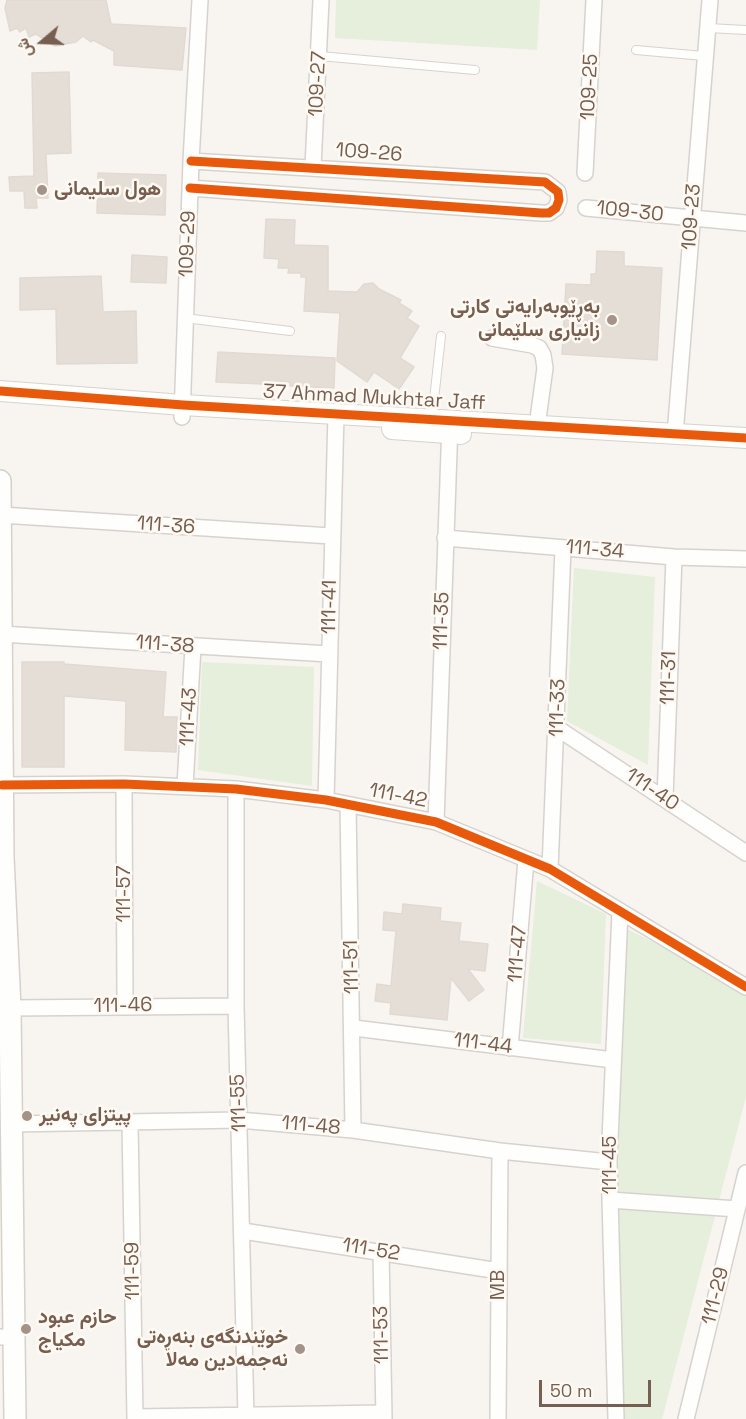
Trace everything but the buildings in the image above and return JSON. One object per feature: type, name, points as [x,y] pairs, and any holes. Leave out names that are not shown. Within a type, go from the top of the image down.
[{"type":"main road","points":[[0,481],[2,785],[10,1008],[15,1419]]},
{"type":"main road","points":[[0,1249],[4,1419]]},
{"type":"street","name":"109-29","points":[[183,411],[191,160],[200,0]]},
{"type":"street","name":"109-27","points":[[313,167],[321,0]]},
{"type":"street","name":"109-25","points":[[585,173],[594,0]]},
{"type":"street","name":"109-23","points":[[675,435],[710,0]]},
{"type":"street","name":"109-26","points":[[190,188],[541,213],[549,213],[556,208],[559,200],[558,192],[553,186],[545,183],[191,160]]},
{"type":"street","name":"109-30","points":[[586,208],[746,223]]},
{"type":"street","points":[[492,338],[532,345],[543,355],[545,368],[537,426]]},
{"type":"street","name":"37 Ahmad Mukhtar Jaff","points":[[0,391],[183,411]]},
{"type":"street","name":"37 Ahmad Mukhtar Jaff","points":[[0,405],[183,411],[335,420],[537,426],[746,438]]},
{"type":"street","name":"111-41","points":[[326,800],[335,420]]},
{"type":"street","name":"37 Ahmad Mukhtar Jaff","points":[[444,424],[746,450]]},
{"type":"street","name":"111-35","points":[[436,822],[445,538],[444,424]]},
{"type":"street","name":"111-36","points":[[1,515],[331,536]]},
{"type":"street","name":"111-34","points":[[445,538],[674,557],[746,559]]},
{"type":"street","name":"111-33","points":[[550,869],[558,728],[563,548]]},
{"type":"street","name":"111-31","points":[[665,798],[674,557]]},
{"type":"street","name":"111-38","points":[[1,634],[329,654]]},
{"type":"street","name":"111-43","points":[[185,786],[194,647]]},
{"type":"street","name":"111-40","points":[[558,728],[746,853]]},
{"type":"street","name":"111-42","points":[[2,785],[124,784],[236,789],[326,800],[436,822],[550,869],[746,987]]},
{"type":"street","name":"111-57","points":[[124,784],[125,1005]]},
{"type":"street","name":"111-55","points":[[236,789],[236,1006],[246,1417]]},
{"type":"street","name":"111-51","points":[[348,805],[354,1028],[354,1130]]},
{"type":"street","name":"111-47","points":[[510,1048],[526,860]]},
{"type":"street","name":"111-45","points":[[616,1419],[609,1162],[620,912]]},
{"type":"street","name":"111-46","points":[[10,1008],[125,1005],[236,1006]]},
{"type":"street","name":"111-44","points":[[354,1028],[613,1059]]},
{"type":"street","name":"111-48","points":[[11,1124],[239,1120],[354,1130],[500,1152],[609,1162]]},
{"type":"street","name":"111-59","points":[[130,1122],[135,1418]]},
{"type":"street","name":"MB","points":[[498,1419],[500,1152]]},
{"type":"street","name":"111-29","points":[[686,1419],[746,1173]]},
{"type":"street","points":[[610,1200],[737,1209]]},
{"type":"street","name":"111-52","points":[[243,1231],[499,1271]]},
{"type":"street","name":"111-53","points":[[381,1251],[383,1416]]},
{"type":"street","points":[[135,1418],[383,1416]]},
{"type":"lane","points":[[708,28],[746,30]]},
{"type":"lane","points":[[636,50],[704,56]]},
{"type":"lane","points":[[320,56],[475,70]]},
{"type":"lane","points":[[185,318],[290,331]]},
{"type":"lane","points":[[441,336],[444,424]]},
{"type":"green space","points":[[336,0],[540,0],[537,50],[335,38]]},
{"type":"green space","points":[[574,568],[655,577],[648,765],[567,721]]},
{"type":"green space","points":[[202,662],[314,667],[312,786],[198,770]]},
{"type":"green space","points":[[537,881],[606,914],[601,1044],[523,1038]]},
{"type":"green space","points":[[625,928],[746,988],[746,1097],[662,1419],[618,1419],[618,1176]]},
{"type":"cycle path","points":[[190,188],[541,213],[549,213],[556,208],[559,200],[558,192],[545,182],[191,161]]},
{"type":"cycle path","points":[[0,391],[183,405],[746,438]]},
{"type":"cycle path","points":[[2,785],[124,784],[236,789],[326,800],[436,822],[550,869],[746,987]]},
{"type":"place","name":"هول سليمانى","points":[[42,190]]},
{"type":"place","name":"بەڕێوبەرایەتی کارتی زانیاری سلێمانی","points":[[612,320]]},
{"type":"place","name":"پیتزای پەنیر","points":[[27,1116]]},
{"type":"place","name":"حازم عبود مكياج","points":[[26,1329]]},
{"type":"place","name":"خوێندنگەی بنەڕەتی نەجمەدین مەلا","points":[[300,1349]]}]
